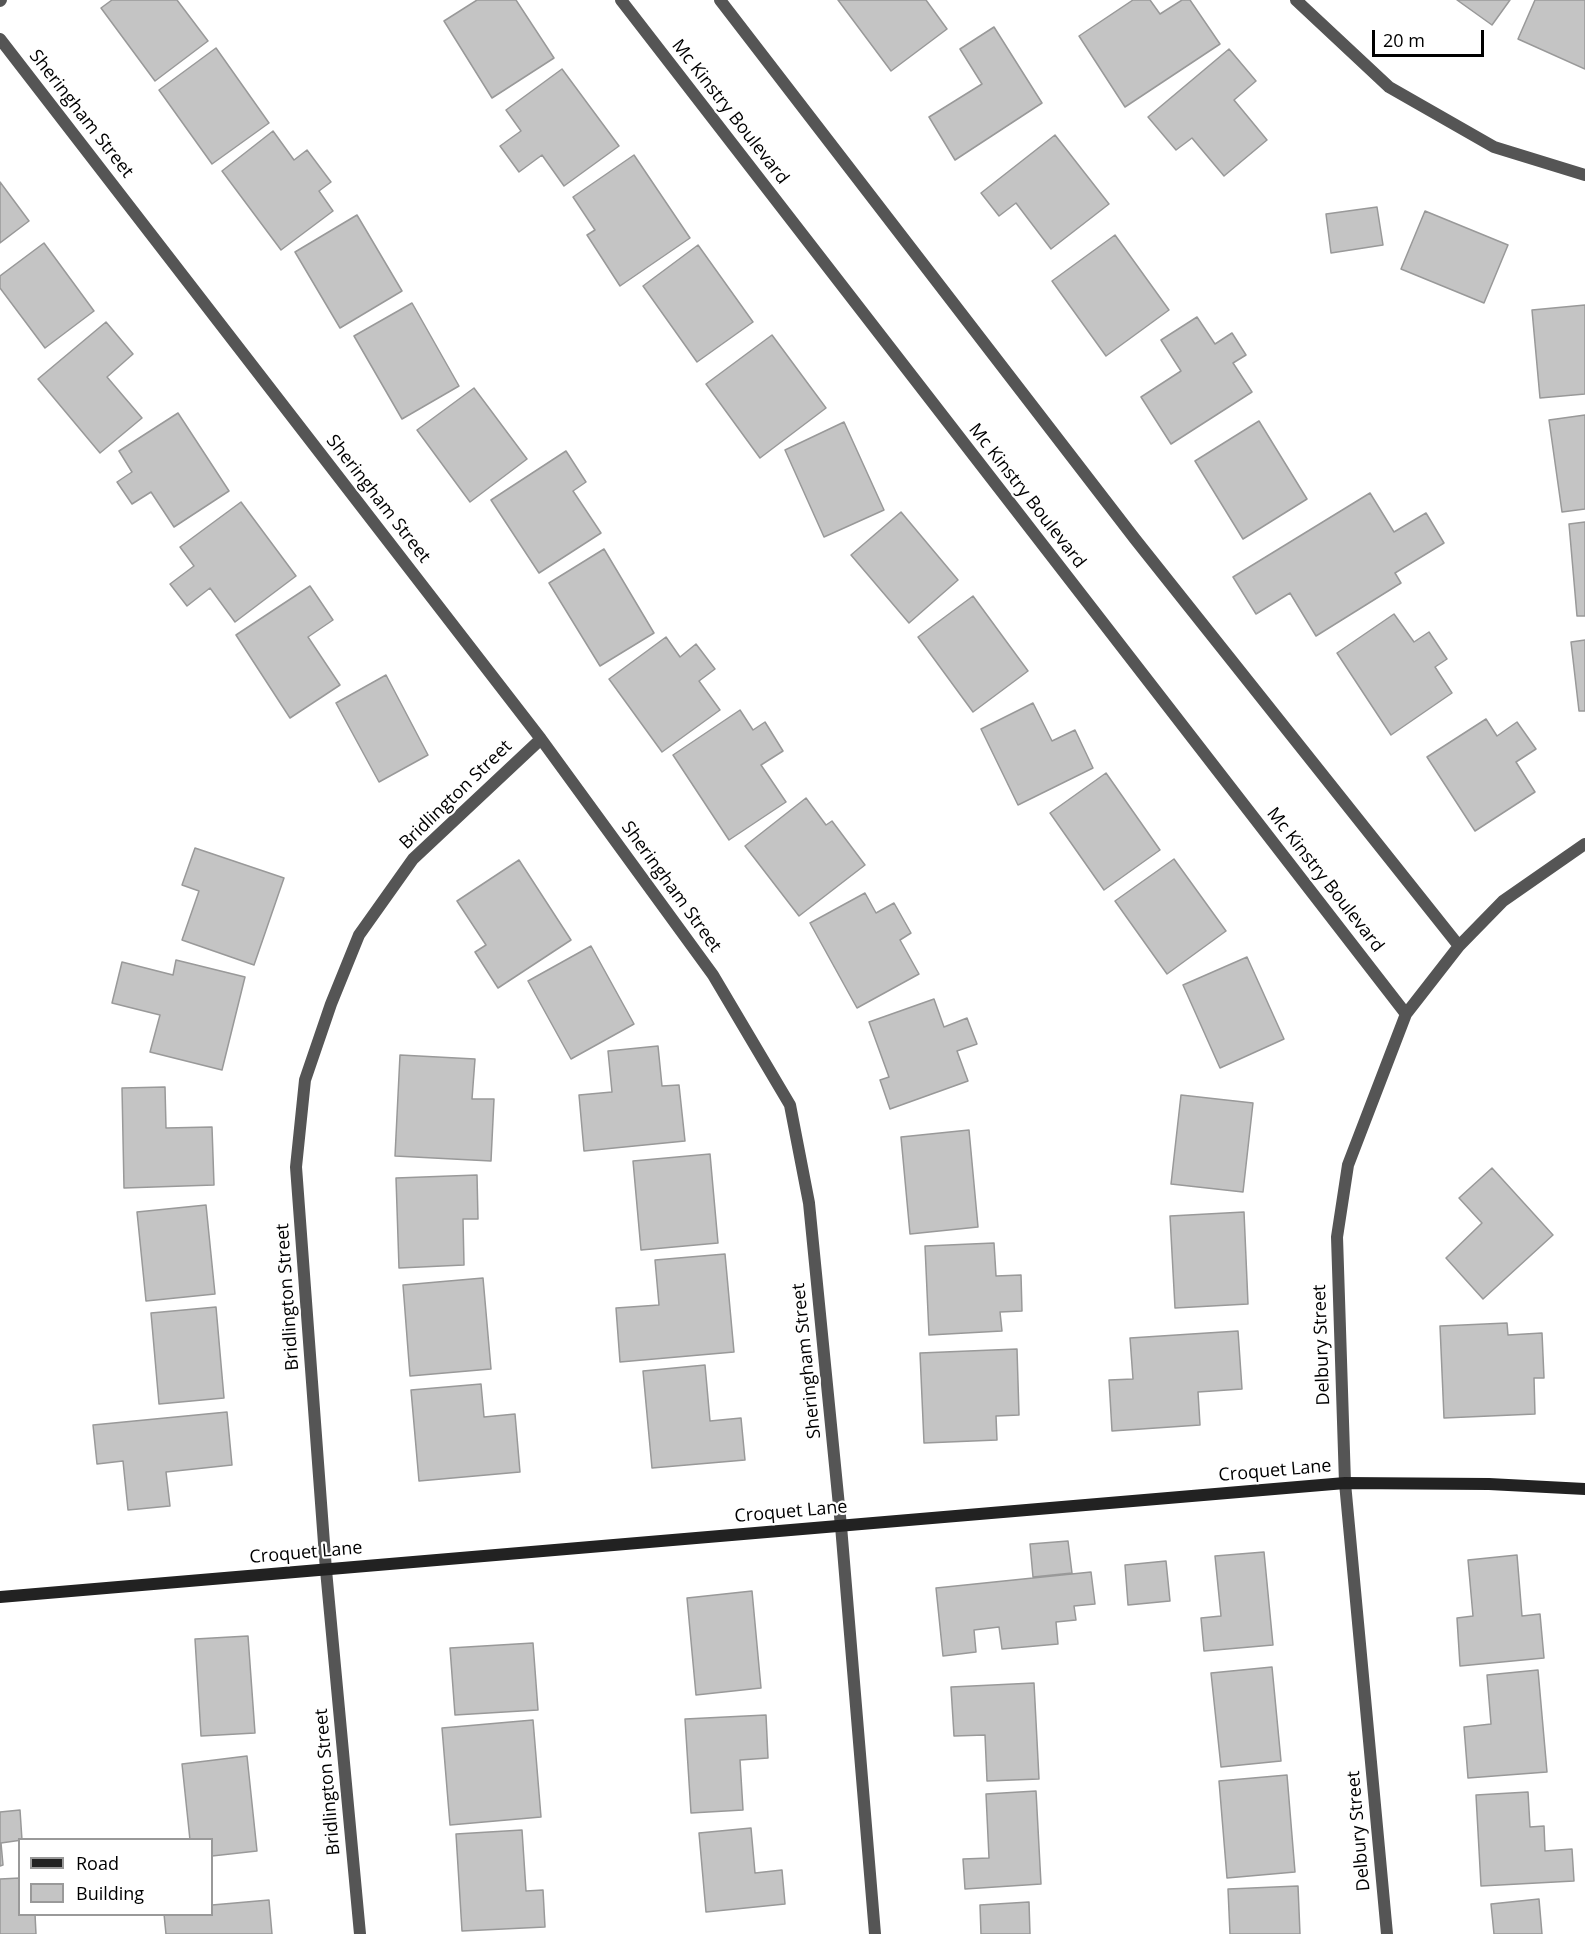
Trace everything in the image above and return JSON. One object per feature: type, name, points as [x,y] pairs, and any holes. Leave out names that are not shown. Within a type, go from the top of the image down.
[{"type":"street","name":"Mc Kinstry Boulevard","points":[[621,0],[1406,1014]]},
{"type":"street","points":[[720,0],[1134,539],[1459,946]]},
{"type":"street","points":[[1296,0],[1389,87],[1494,147],[1585,175]]},
{"type":"street","name":"Sheringham Street","points":[[0,39],[541,739],[713,975],[790,1105],[809,1203],[841,1526],[875,1934]]},
{"type":"street","name":"Bridlington Street","points":[[360,1934],[326,1570],[296,1167],[305,1080],[331,1004],[359,934],[413,859],[541,739]]},
{"type":"street","name":"Delbury Street","points":[[1387,1934],[1345,1483],[1337,1237],[1348,1165],[1406,1014],[1459,946],[1503,901],[1585,844]]},
{"type":"street","name":"Croquet Lane","points":[[0,1597],[1345,1483],[1489,1484],[1585,1489]]},
{"type":"building","points":[[112,0],[177,0],[208,41],[155,81],[101,8]]},
{"type":"building","points":[[477,0],[516,0],[554,58],[492,98],[444,21]]},
{"type":"building","points":[[838,0],[926,0],[947,29],[891,71]]},
{"type":"building","points":[[1133,0],[1150,0],[1160,14],[1182,0],[1190,0],[1220,44],[1125,107],[1079,36]]},
{"type":"building","points":[[1457,0],[1510,0],[1492,25]]},
{"type":"building","points":[[1535,0],[1585,0],[1585,69],[1518,39]]},
{"type":"building","points":[[994,27],[1042,103],[955,160],[929,117],[982,84],[960,49]]},
{"type":"building","points":[[216,48],[269,123],[212,164],[159,90]]},
{"type":"building","points":[[1229,49],[1256,81],[1234,100],[1267,140],[1224,176],[1192,138],[1176,150],[1148,117]]},
{"type":"building","points":[[562,69],[619,146],[564,186],[542,155],[519,172],[500,146],[521,131],[506,110]]},
{"type":"building","points":[[273,131],[294,160],[307,150],[331,182],[319,191],[333,211],[281,250],[222,171]]},
{"type":"building","points":[[1055,135],[1109,204],[1051,249],[1016,203],[999,216],[981,193]]},
{"type":"building","points":[[634,155],[690,238],[620,286],[587,235],[595,230],[573,197]]},
{"type":"building","points":[[0,182],[29,221],[0,243]]},
{"type":"building","points":[[1377,207],[1383,245],[1331,253],[1326,214]]},
{"type":"building","points":[[1425,211],[1508,245],[1484,303],[1401,269]]},
{"type":"building","points":[[357,215],[402,291],[340,328],[295,252]]},
{"type":"building","points":[[1115,235],[1169,310],[1106,356],[1052,281]]},
{"type":"building","points":[[44,243],[94,311],[45,348],[0,288],[0,276]]},
{"type":"building","points":[[698,245],[753,322],[697,362],[643,286]]},
{"type":"building","points":[[412,303],[459,386],[402,419],[354,336]]},
{"type":"building","points":[[1585,305],[1585,394],[1540,398],[1532,310]]},
{"type":"building","points":[[1197,317],[1215,344],[1232,333],[1246,355],[1233,363],[1252,392],[1171,444],[1141,397],[1181,371],[1161,340]]},
{"type":"building","points":[[106,322],[133,354],[107,377],[142,418],[100,453],[38,379]]},
{"type":"building","points":[[772,335],[826,408],[760,458],[706,384]]},
{"type":"building","points":[[474,388],[527,459],[470,502],[417,430]]},
{"type":"building","points":[[178,413],[229,491],[174,527],[151,492],[132,504],[117,482],[132,472],[119,451]]},
{"type":"building","points":[[1585,415],[1585,509],[1562,512],[1549,420]]},
{"type":"building","points":[[1259,421],[1307,499],[1243,539],[1195,461]]},
{"type":"building","points":[[844,422],[884,510],[824,537],[785,450]]},
{"type":"building","points":[[566,451],[586,482],[573,491],[601,533],[539,573],[491,500]]},
{"type":"building","points":[[1370,493],[1394,532],[1426,513],[1444,543],[1395,573],[1401,583],[1316,636],[1290,593],[1256,614],[1233,577]]},
{"type":"building","points":[[241,502],[296,576],[235,622],[210,588],[187,606],[170,584],[194,566],[180,547]]},
{"type":"building","points":[[901,512],[958,580],[909,623],[851,555]]},
{"type":"building","points":[[1585,522],[1585,616],[1577,616],[1569,524]]},
{"type":"building","points":[[604,549],[654,633],[600,666],[549,583]]},
{"type":"building","points":[[310,586],[333,620],[308,637],[340,685],[290,718],[236,635]]},
{"type":"building","points":[[973,596],[1028,671],[973,712],[918,637]]},
{"type":"building","points":[[1394,614],[1414,642],[1429,632],[1447,659],[1435,667],[1452,693],[1391,735],[1337,653]]},
{"type":"building","points":[[666,637],[680,657],[696,644],[715,669],[699,681],[720,710],[662,752],[609,679]]},
{"type":"building","points":[[1585,640],[1585,711],[1579,711],[1571,642]]},
{"type":"building","points":[[386,675],[428,755],[379,782],[336,703]]},
{"type":"building","points":[[1033,703],[1052,741],[1075,730],[1093,768],[1018,805],[981,729]]},
{"type":"building","points":[[740,710],[753,730],[765,722],[783,751],[761,765],[786,802],[729,840],[673,755]]},
{"type":"building","points":[[1486,719],[1497,736],[1517,722],[1536,749],[1516,762],[1535,792],[1475,831],[1427,757]]},
{"type":"building","points":[[1106,773],[1160,850],[1104,890],[1050,813]]},
{"type":"building","points":[[806,798],[826,825],[832,821],[865,865],[799,916],[745,846]]},
{"type":"building","points":[[195,848],[284,878],[254,965],[182,940],[199,891],[182,885]]},
{"type":"building","points":[[1174,859],[1226,931],[1167,974],[1115,901]]},
{"type":"building","points":[[519,860],[571,940],[498,988],[475,952],[486,945],[457,901]]},
{"type":"building","points":[[865,893],[876,913],[894,903],[911,933],[900,940],[919,974],[857,1008],[810,923]]},
{"type":"building","points":[[591,946],[634,1024],[571,1059],[528,981]]},
{"type":"building","points":[[1247,957],[1284,1039],[1220,1068],[1183,985]]},
{"type":"building","points":[[176,960],[245,977],[222,1070],[150,1052],[160,1015],[112,1003],[122,962],[173,975]]},
{"type":"building","points":[[934,999],[944,1027],[967,1018],[977,1044],[957,1051],[968,1081],[890,1109],[880,1080],[889,1077],[869,1022]]},
{"type":"building","points":[[658,1046],[662,1086],[679,1085],[685,1141],[584,1151],[579,1095],[612,1092],[608,1051]]},
{"type":"building","points":[[400,1055],[475,1059],[472,1099],[494,1099],[491,1161],[395,1156]]},
{"type":"building","points":[[165,1087],[166,1128],[212,1127],[214,1185],[124,1188],[122,1088]]},
{"type":"building","points":[[1181,1095],[1253,1103],[1243,1192],[1171,1184]]},
{"type":"building","points":[[969,1130],[978,1227],[910,1234],[901,1137]]},
{"type":"building","points":[[710,1154],[718,1243],[641,1250],[633,1161]]},
{"type":"building","points":[[1492,1168],[1553,1235],[1483,1299],[1446,1258],[1482,1223],[1459,1198]]},
{"type":"building","points":[[477,1175],[478,1219],[463,1219],[464,1265],[399,1268],[396,1178]]},
{"type":"building","points":[[206,1205],[215,1294],[146,1301],[137,1212]]},
{"type":"building","points":[[1244,1212],[1248,1304],[1175,1308],[1170,1216]]},
{"type":"building","points":[[994,1243],[996,1276],[1021,1275],[1022,1311],[1000,1312],[1002,1331],[929,1335],[925,1246]]},
{"type":"building","points":[[725,1254],[734,1352],[620,1362],[616,1308],[659,1305],[655,1260]]},
{"type":"building","points":[[483,1278],[491,1369],[410,1376],[403,1285]]},
{"type":"building","points":[[216,1307],[224,1398],[159,1404],[151,1313]]},
{"type":"building","points":[[1507,1323],[1508,1335],[1542,1333],[1544,1378],[1534,1378],[1535,1414],[1444,1418],[1440,1326]]},
{"type":"building","points":[[1238,1331],[1242,1389],[1198,1392],[1200,1425],[1112,1431],[1109,1380],[1133,1379],[1130,1338]]},
{"type":"building","points":[[1017,1349],[1019,1415],[996,1416],[997,1440],[924,1443],[920,1353]]},
{"type":"building","points":[[705,1365],[710,1421],[741,1418],[745,1460],[652,1468],[643,1371]]},
{"type":"building","points":[[481,1384],[484,1417],[515,1414],[520,1472],[419,1481],[411,1390]]},
{"type":"building","points":[[227,1412],[232,1465],[166,1472],[170,1506],[128,1510],[123,1461],[97,1464],[93,1425]]},
{"type":"building","points":[[1068,1541],[1072,1573],[1033,1577],[1030,1544]]},
{"type":"building","points":[[1264,1552],[1273,1645],[1204,1651],[1201,1618],[1221,1616],[1215,1556]]},
{"type":"building","points":[[1517,1555],[1522,1616],[1540,1614],[1544,1658],[1460,1666],[1457,1618],[1473,1616],[1468,1560]]},
{"type":"building","points":[[1166,1561],[1170,1601],[1128,1605],[1125,1565]]},
{"type":"building","points":[[1091,1572],[1095,1604],[1074,1606],[1076,1620],[1056,1622],[1058,1644],[1002,1649],[999,1627],[974,1630],[976,1652],[943,1656],[936,1588]]},
{"type":"building","points":[[752,1591],[761,1688],[696,1695],[687,1598]]},
{"type":"building","points":[[248,1636],[255,1733],[201,1736],[195,1639]]},
{"type":"building","points":[[533,1643],[538,1710],[455,1715],[450,1648]]},
{"type":"building","points":[[1272,1667],[1281,1761],[1221,1767],[1211,1673]]},
{"type":"building","points":[[1538,1670],[1547,1772],[1468,1778],[1464,1727],[1491,1724],[1487,1675]]},
{"type":"building","points":[[1034,1683],[1039,1779],[987,1781],[985,1735],[954,1736],[951,1687]]},
{"type":"building","points":[[766,1715],[768,1758],[740,1760],[743,1810],[691,1813],[685,1719]]},
{"type":"building","points":[[533,1720],[541,1817],[450,1825],[442,1728]]},
{"type":"building","points":[[247,1756],[257,1851],[213,1856],[213,1838],[190,1838],[182,1764]]},
{"type":"building","points":[[1287,1775],[1295,1872],[1227,1878],[1219,1781]]},
{"type":"building","points":[[1036,1791],[1041,1884],[965,1889],[963,1859],[989,1858],[986,1794]]},
{"type":"building","points":[[1528,1792],[1530,1827],[1544,1826],[1545,1851],[1572,1849],[1574,1881],[1481,1886],[1476,1795]]},
{"type":"building","points":[[20,1810],[22,1838],[1,1843],[3,1865],[0,1866],[0,1812]]},
{"type":"building","points":[[751,1828],[755,1873],[782,1870],[785,1904],[706,1912],[699,1833]]},
{"type":"building","points":[[522,1830],[526,1891],[543,1890],[545,1927],[462,1931],[456,1834]]},
{"type":"building","points":[[18,1878],[18,1916],[35,1916],[36,1934],[0,1934],[0,1879]]},
{"type":"building","points":[[1298,1886],[1300,1934],[1230,1934],[1228,1889]]},
{"type":"building","points":[[1539,1899],[1542,1934],[1494,1934],[1491,1904]]},
{"type":"building","points":[[269,1900],[272,1934],[166,1934],[164,1916],[213,1916],[213,1905]]},
{"type":"building","points":[[1029,1902],[1030,1934],[981,1934],[980,1905]]}]
